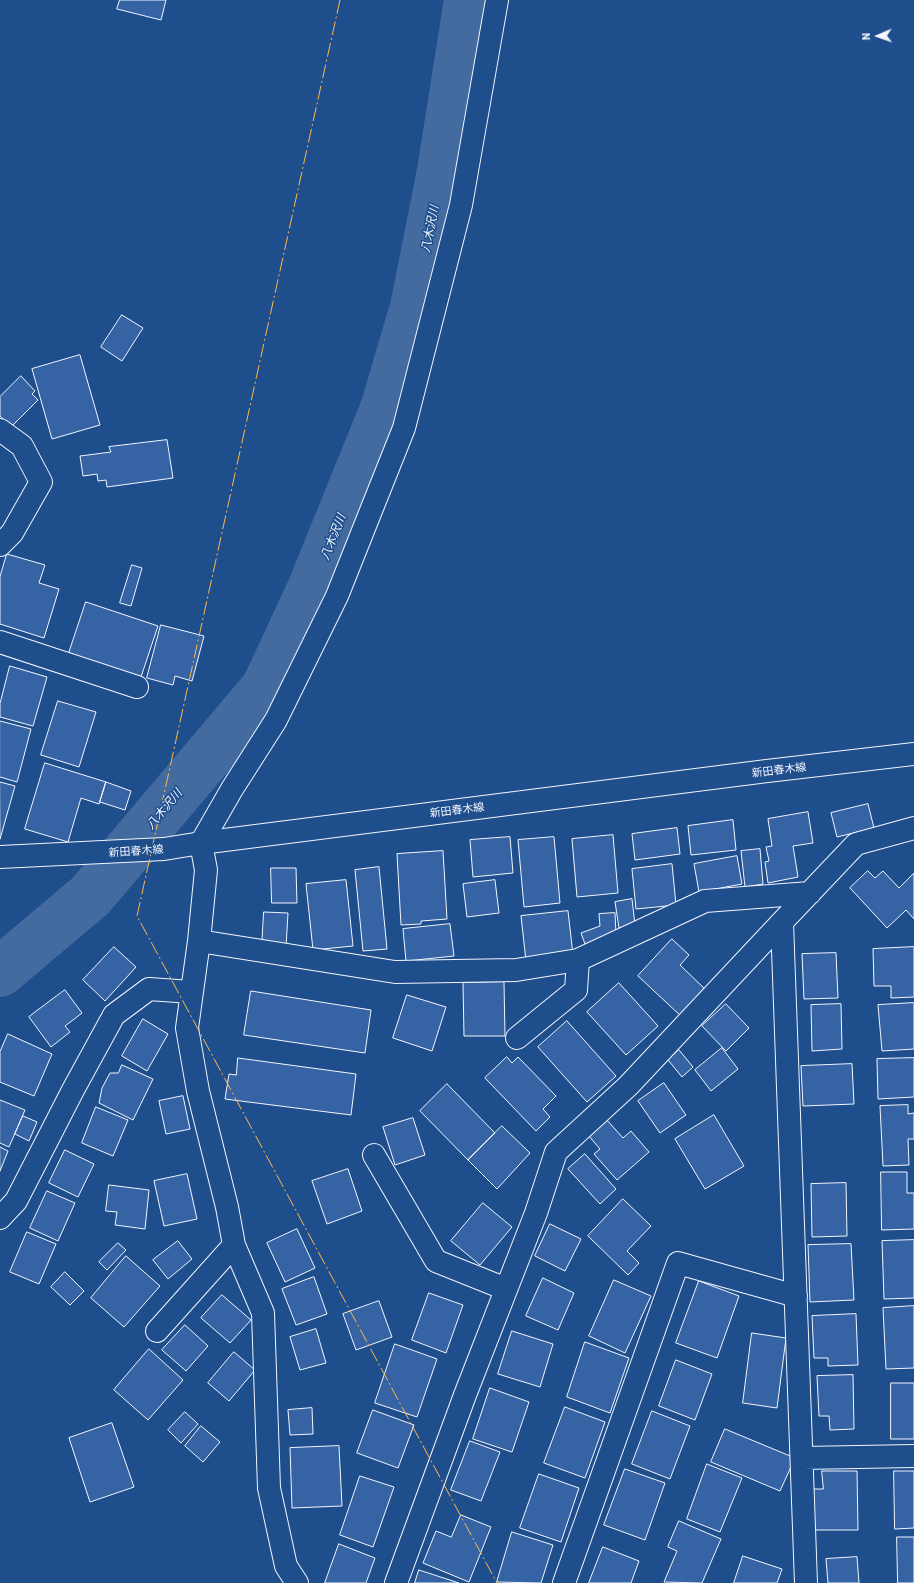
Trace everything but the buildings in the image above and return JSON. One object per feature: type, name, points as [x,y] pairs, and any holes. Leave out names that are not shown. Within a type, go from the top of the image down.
[{"type":"street","points":[[296,1583],[286,1566],[269,1488],[263,1313],[234,1244],[227,1207],[198,1091],[187,1028],[199,941],[206,870],[202,842],[232,789],[276,720],[337,596],[404,428],[461,205],[497,0]]},
{"type":"street","points":[[0,430],[22,446],[41,482],[12,533],[0,545]]},
{"type":"street","points":[[0,642],[137,687]]},
{"type":"street","name":"新田春木線","points":[[0,858],[96,854],[164,849],[202,842],[914,754]]},
{"type":"street","points":[[396,1583],[462,1402],[536,1214],[556,1152],[628,1086],[856,844],[914,828]]},
{"type":"street","points":[[199,941],[395,972],[516,970],[578,960],[705,901],[810,893]]},
{"type":"street","points":[[782,922],[806,1583]]},
{"type":"street","points":[[518,1038],[576,990],[578,960]]},
{"type":"street","points":[[0,1218],[16,1201],[73,1090],[114,1015],[149,989],[191,992]]},
{"type":"street","points":[[374,1155],[436,1261],[506,1289]]},
{"type":"street","points":[[157,1331],[234,1244]]},
{"type":"street","points":[[564,1583],[678,1263],[796,1296]]},
{"type":"street","points":[[802,1458],[914,1456]]},
{"type":"waterway","name":"八木沢川","points":[[0,972],[90,896],[266,688],[312,589],[385,409],[415,307],[442,171],[469,0]]},
{"type":"power","points":[[340,0],[137,916],[497,1583]]}]
